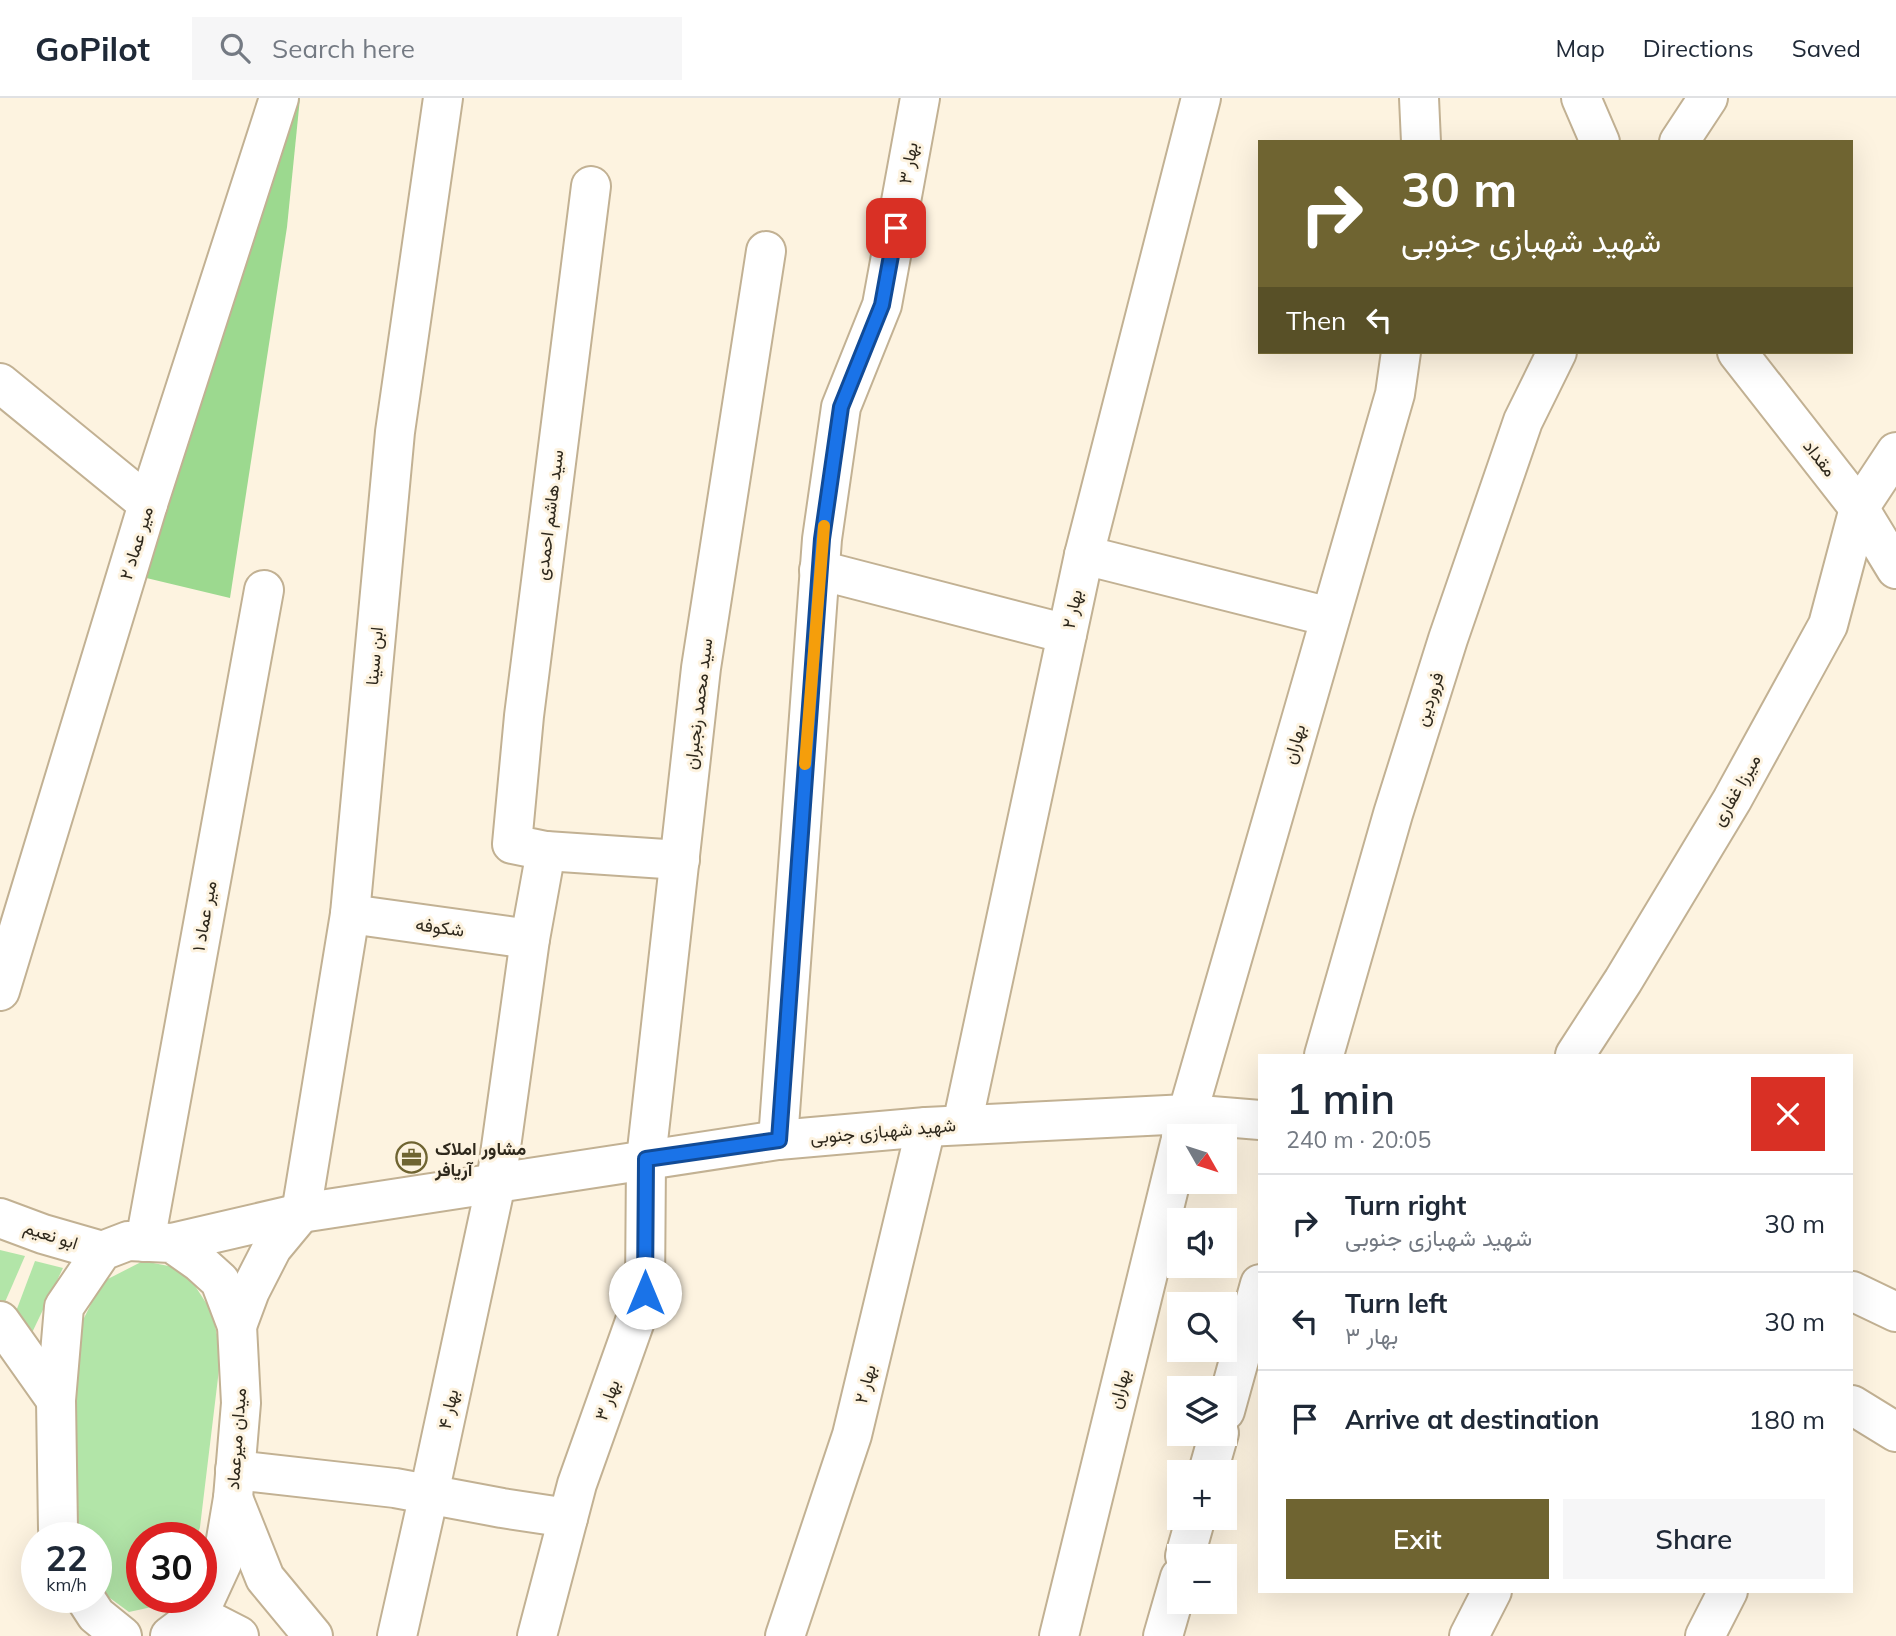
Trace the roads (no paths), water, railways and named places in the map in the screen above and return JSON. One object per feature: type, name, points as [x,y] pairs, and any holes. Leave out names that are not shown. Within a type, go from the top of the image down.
[{"type":"street","name":"میر عماد ۲","points":[[0,991],[148,504],[279,98]]},
{"type":"street","name":"ابن سینا","points":[[301,1213],[350,914],[395,432],[443,98]]},
{"type":"street","name":"بهار ۳","points":[[779,1140],[822,539],[841,407],[882,305],[920,98]]},
{"type":"street","name":"بهار ۲","points":[[785,1636],[852,1435],[944,1126],[1067,634],[1084,555],[1201,98]]},
{"type":"street","points":[[1419,98],[1421,140]]},
{"type":"street","points":[[1581,98],[1599,140]]},
{"type":"street","points":[[1680,140],[1708,98]]},
{"type":"street","name":"سید هاشم احمدی","points":[[496,1182],[530,939],[526,702],[590,186]]},
{"type":"street","name":"سید محمد رنجبران","points":[[646,1159],[701,668],[766,251]]},
{"type":"street","name":"بهاران","points":[[1184,1124],[1395,394],[1401,354]]},
{"type":"street","name":"فروردین","points":[[1324,1054],[1393,814],[1448,639],[1523,421],[1557,354]]},
{"type":"street","name":"مقداد","points":[[1739,354],[1859,508],[1896,569]]},
{"type":"street","points":[[0,383],[148,504]]},
{"type":"street","name":"میرزا غفاری","points":[[1576,1054],[1732,800],[1828,625],[1859,508],[1896,452]]},
{"type":"street","points":[[1084,555],[1331,617]]},
{"type":"street","points":[[819,570],[1067,634]]},
{"type":"street","name":"میر عماد ۱","points":[[159,1242],[264,590]]},
{"type":"street","points":[[529,848],[680,860]]},
{"type":"street","name":"شکوفه","points":[[350,914],[530,939]]},
{"type":"street","name":"شهید شهبازی جنوبی","points":[[1232,1124],[1258,1120]]},
{"type":"street","name":"شهید شهبازی جنوبی","points":[[159,1242],[301,1213],[779,1140],[944,1126],[1167,1131]]},
{"type":"street","name":"بهار ۳","points":[[537,1636],[577,1484],[645,1293],[646,1159]]},
{"type":"street","name":"بهار ۴","points":[[397,1636],[496,1182]]},
{"type":"street","name":"بهاران","points":[[1059,1636],[1167,1193]]},
{"type":"street","points":[[237,1326],[250,1291],[272,1248],[301,1213]]},
{"type":"street","name":"ابو نعیم","points":[[0,1218],[102,1251]]},
{"type":"street","points":[[58,1522],[56,1400],[64,1307],[102,1251],[128,1241],[159,1242]]},
{"type":"street","name":"میدان میرعماد","points":[[159,1242],[199,1262],[220,1281],[237,1326],[241,1403],[234,1484],[222,1563],[189,1629]]},
{"type":"street","points":[[1235,1376],[1258,1291]]},
{"type":"street","points":[[1853,1291],[1896,1312]]},
{"type":"street","points":[[0,1321],[56,1400]]},
{"type":"street","points":[[1853,1406],[1896,1433]]},
{"type":"street","points":[[313,1636],[265,1578],[234,1484],[395,1488],[568,1518]]},
{"type":"street","points":[[1469,1636],[1491,1593]]},
{"type":"street","points":[[1705,1636],[1727,1593]]},
{"type":"street","points":[[95,1613],[122,1636]]},
{"type":"street","points":[[1163,1636],[1169,1614]]},
{"type":"street","points":[[189,1629],[239,1636]]},
{"type":"place","name":"مشاور املاک آریافر","points":[[412,1158]]}]
